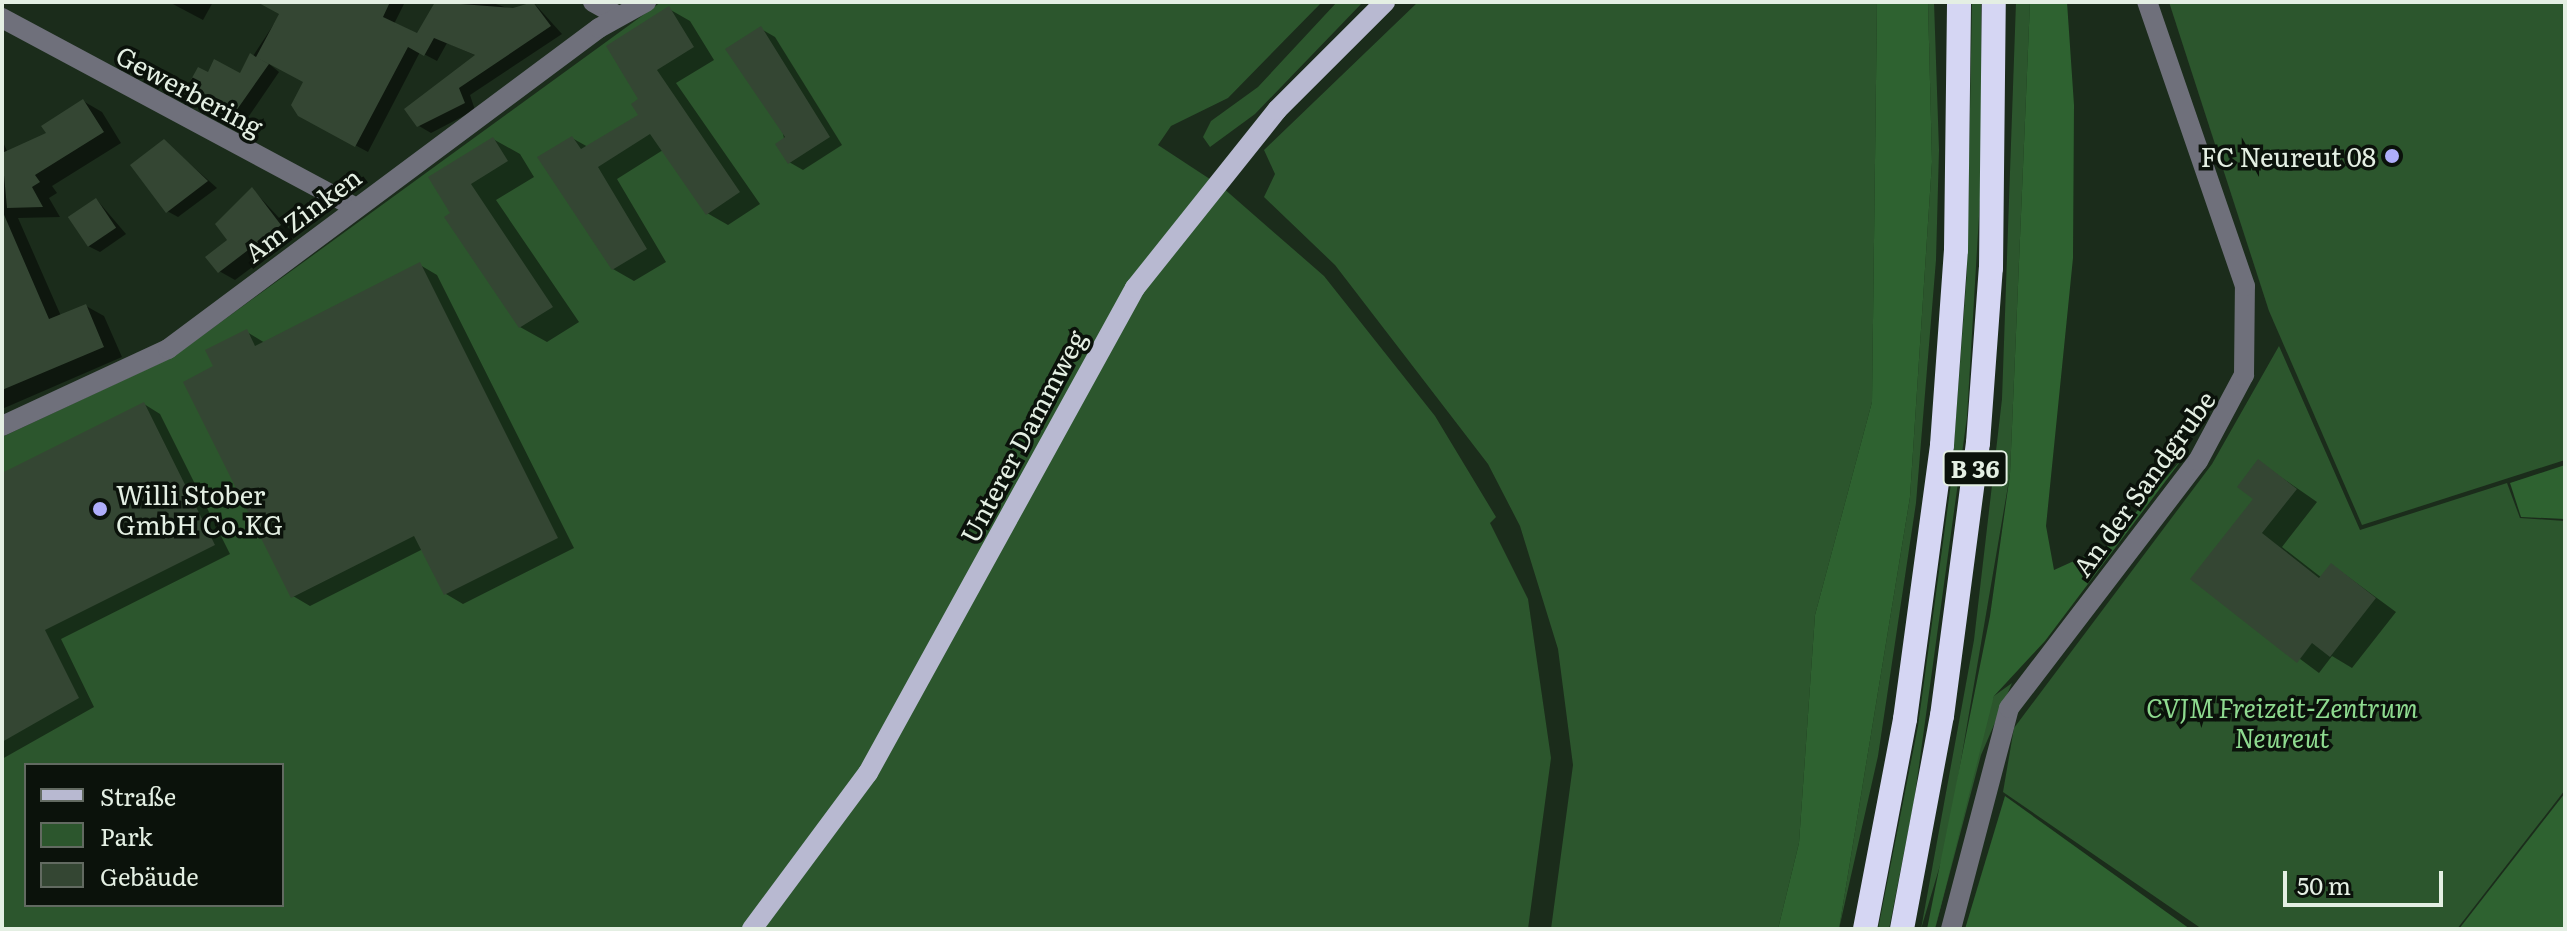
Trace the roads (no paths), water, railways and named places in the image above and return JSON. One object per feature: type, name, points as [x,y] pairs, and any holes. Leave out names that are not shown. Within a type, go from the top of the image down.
[{"type":"highway","name":"B 36","points":[[1865,929],[1905,719],[1942,445],[1956,250],[1959,2]]},
{"type":"highway","name":"B 36","points":[[1902,929],[1942,716],[1978,443],[1991,268],[1994,2]]},
{"type":"main road","name":"Unterer Dammweg","points":[[752,929],[868,773],[1058,419],[1143,276],[1277,110],[1385,2]]},
{"type":"street","points":[[593,2],[618,16]]},
{"type":"street","name":"Am Zinken","points":[[2,426],[156,357],[354,207],[618,16],[646,2]]},
{"type":"street","name":"An der Sandgrube","points":[[1951,929],[2009,708],[2198,461],[2244,375],[2245,286],[2147,2]]},
{"type":"street","name":"Gewerbering","points":[[2,18],[354,207]]},
{"type":"place","name":"FC Neureut 08","points":[[2392,156]]},
{"type":"place","name":"Willi Stober GmbH Co.KG","points":[[100,509]]},
{"type":"park label","name":"CVJM Freizeit-Zentrum Neureut","points":[[2282,722]]}]
